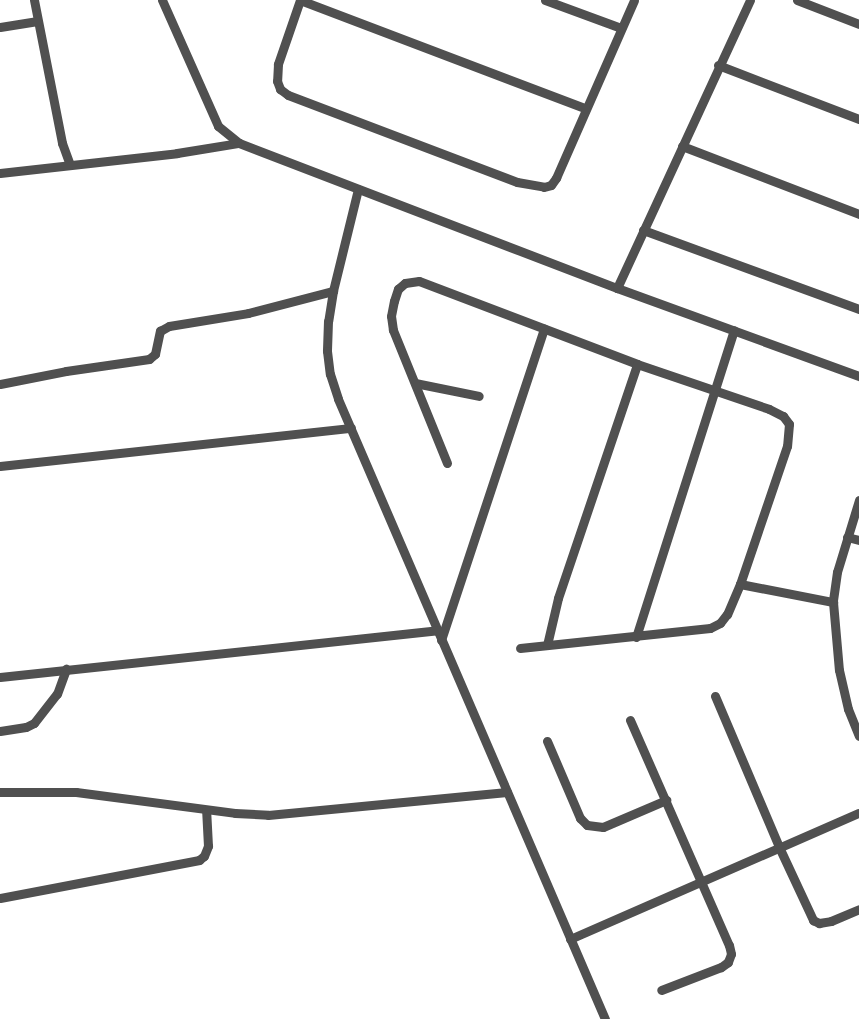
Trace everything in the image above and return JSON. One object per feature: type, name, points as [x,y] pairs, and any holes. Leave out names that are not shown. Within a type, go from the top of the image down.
[{"type":"street","points":[[34,0],[62,143],[70,165]]},
{"type":"street","points":[[162,0],[218,126],[239,143],[617,288],[859,376]]},
{"type":"street","points":[[585,108],[300,0],[278,64],[277,81],[280,89],[288,95],[517,182],[534,186],[551,185],[556,178],[585,108],[634,0]]},
{"type":"street","points":[[545,0],[621,28]]},
{"type":"street","points":[[617,288],[750,0]]},
{"type":"street","points":[[796,0],[859,24]]},
{"type":"street","points":[[0,28],[38,21]]},
{"type":"street","points":[[718,66],[859,119]]},
{"type":"street","points":[[0,173],[177,153],[239,143]]},
{"type":"street","points":[[682,146],[859,214]]},
{"type":"street","points":[[358,189],[333,291],[328,321],[329,366],[338,399],[605,1019]]},
{"type":"street","points":[[643,230],[859,309]]},
{"type":"street","points":[[446,463],[393,330],[394,301],[398,289],[405,282],[419,281],[637,364],[769,409],[783,416],[789,424],[787,446],[740,584],[727,614],[720,623],[710,628],[520,648]]},
{"type":"street","points":[[0,384],[66,371],[149,359],[155,354],[160,331],[169,326],[248,313],[333,291]]},
{"type":"street","points":[[442,640],[544,329]]},
{"type":"street","points":[[636,637],[734,330]]},
{"type":"street","points":[[547,645],[558,598],[637,364]]},
{"type":"street","points":[[415,383],[480,396]]},
{"type":"street","points":[[0,466],[351,428]]},
{"type":"street","points":[[859,500],[837,572],[833,602],[839,670],[848,709],[859,736]]},
{"type":"street","points":[[847,536],[859,540]]},
{"type":"street","points":[[740,584],[833,602]]},
{"type":"street","points":[[0,677],[437,630]]},
{"type":"street","points":[[0,732],[26,727],[34,722],[57,694],[66,670]]},
{"type":"street","points":[[715,696],[779,847],[813,920],[819,922],[831,921],[859,910]]},
{"type":"street","points":[[630,720],[729,945],[731,954],[728,962],[721,968],[662,990]]},
{"type":"street","points":[[547,741],[580,818],[587,825],[603,827],[666,800]]},
{"type":"street","points":[[0,792],[76,792],[206,810],[268,815],[507,792]]},
{"type":"street","points":[[0,898],[199,860],[204,856],[208,846],[206,810]]},
{"type":"street","points":[[570,939],[700,880],[859,813]]}]
